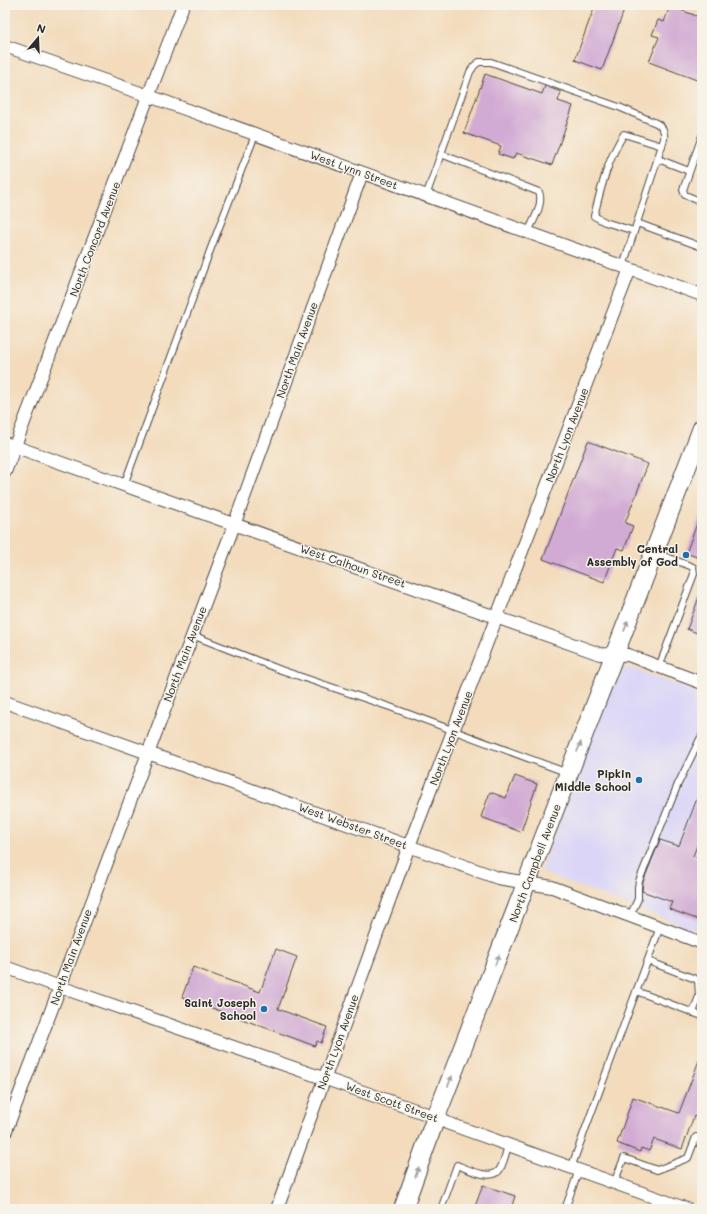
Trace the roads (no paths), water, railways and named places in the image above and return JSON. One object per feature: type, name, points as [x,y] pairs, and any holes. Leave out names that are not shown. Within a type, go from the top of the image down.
[{"type":"main road","name":"North Campbell Avenue","points":[[403,1209],[436,1117],[654,553],[700,439]]},
{"type":"street","name":"North Concord Avenue","points":[[5,472],[10,444],[149,96],[183,5]]},
{"type":"street","name":"West Lynn Street","points":[[5,46],[149,96],[702,295]]},
{"type":"street","name":"North Main Avenue","points":[[5,1133],[234,524],[362,173]]},
{"type":"street","name":"North Lyon Avenue","points":[[277,1209],[409,846],[498,617],[626,267]]},
{"type":"street","name":"West Calhoun Street","points":[[10,444],[600,654],[628,655],[702,683]]},
{"type":"street","name":"West Webster Street","points":[[5,702],[498,878],[552,887],[702,943]]},
{"type":"street","name":"West Scott Street","points":[[5,967],[436,1117],[447,1123],[687,1209]]},
{"type":"lane","points":[[426,196],[470,72],[479,62],[491,62],[619,107],[662,126],[665,132],[658,159],[634,231],[626,267]]},
{"type":"lane","points":[[634,231],[605,222],[594,216],[601,188],[618,143],[624,134],[662,146]]},
{"type":"lane","points":[[124,485],[208,256],[255,135]]},
{"type":"lane","points":[[702,136],[683,190],[685,195],[702,202]]},
{"type":"lane","points":[[440,154],[538,192],[541,197],[540,203],[528,232]]},
{"type":"lane","points":[[658,159],[689,171]]},
{"type":"lane","points":[[637,224],[702,247]]},
{"type":"lane","points":[[654,553],[693,567],[694,574],[659,667]]},
{"type":"lane","points":[[192,634],[281,670],[390,708],[569,774]]},
{"type":"lane","points":[[630,916],[638,899],[639,881],[658,832],[678,784],[702,735]]},
{"type":"lane","points":[[565,1209],[575,1169],[636,991],[660,927]]},
{"type":"lane","points":[[648,961],[698,980],[699,996],[693,1013]]},
{"type":"lane","points":[[636,991],[702,1016]]},
{"type":"lane","points":[[614,1183],[624,1158],[656,1170],[688,1158],[696,1137],[702,1139]]},
{"type":"lane","points":[[441,1209],[457,1165],[484,1175],[494,1174],[500,1170],[508,1145]]},
{"type":"place","name":"Central Assembly of God","points":[[686,555]]},
{"type":"place","name":"Pipkin Middle School","points":[[639,780]]},
{"type":"place","name":"Saint Joseph School","points":[[264,1009]]}]
